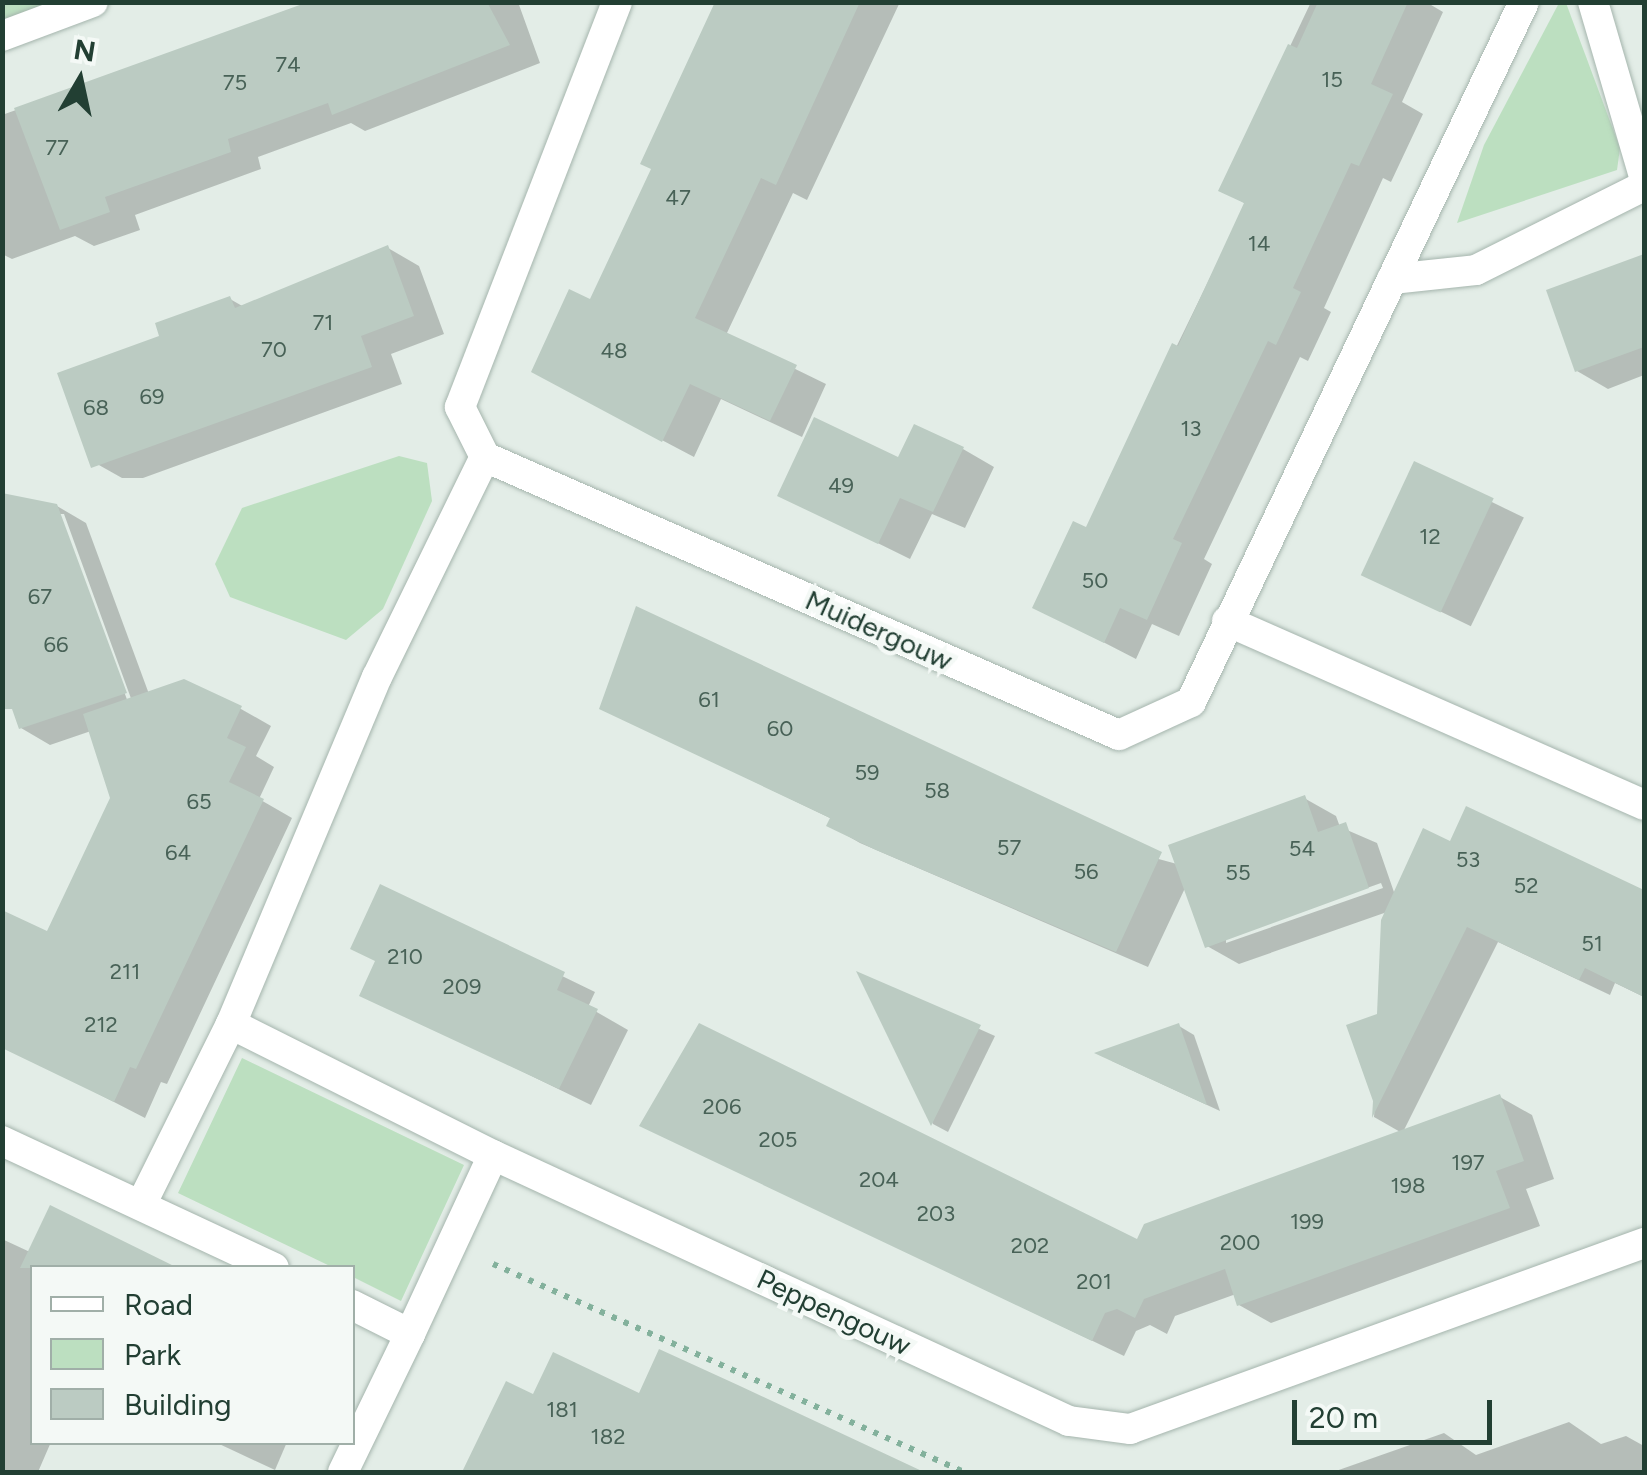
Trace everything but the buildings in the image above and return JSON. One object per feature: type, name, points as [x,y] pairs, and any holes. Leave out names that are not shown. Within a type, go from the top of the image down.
[{"type":"street","points":[[2,36],[93,2]]},
{"type":"street","points":[[142,1204],[230,1024],[377,677],[485,456],[460,406],[617,2]]},
{"type":"street","name":"Muidergouw","points":[[485,456],[1119,736],[1191,702],[1524,2]]},
{"type":"street","points":[[1593,2],[1644,176]]},
{"type":"street","points":[[1392,279],[1476,270],[1644,186]]},
{"type":"street","points":[[1227,621],[1644,805]]},
{"type":"street","name":"Peppengouw","points":[[230,1024],[493,1155],[1069,1421],[1130,1430],[1644,1243]]},
{"type":"street","points":[[2,1141],[268,1265]]},
{"type":"street","points":[[343,1472],[493,1155]]},
{"type":"street","points":[[355,1307],[410,1334]]},
{"type":"path","points":[[451,1246],[964,1472]]},
{"type":"green space","points":[[3,2],[59,3],[3,22]]},
{"type":"green space","points":[[1559,3],[1566,3],[1620,148],[1617,170],[1457,223],[1484,145]]},
{"type":"green space","points":[[399,456],[427,463],[432,501],[383,609],[346,640],[230,597],[215,564],[242,508]]},
{"type":"green space","points":[[242,1058],[464,1165],[401,1301],[355,1278],[355,1265],[328,1265],[178,1193]]}]
